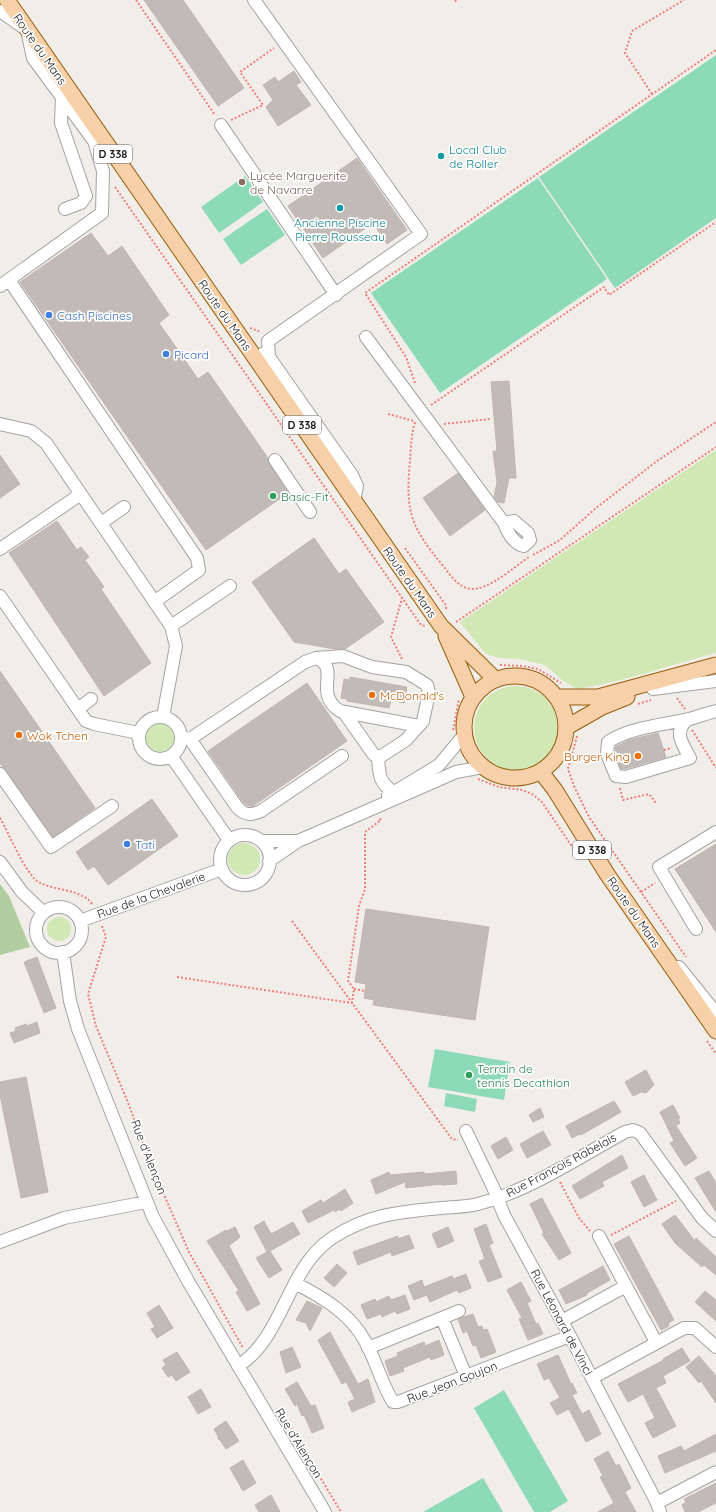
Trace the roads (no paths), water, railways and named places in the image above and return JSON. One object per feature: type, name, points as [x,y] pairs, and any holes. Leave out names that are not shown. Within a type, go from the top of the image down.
[{"type":"main road","name":"Route du Mans","points":[[7,0],[354,501],[437,629],[466,697]]},
{"type":"main road","name":"Route du Mans","points":[[437,629],[495,679]]},
{"type":"main road","points":[[716,665],[598,697],[560,691],[530,677],[512,675],[495,679],[466,697],[465,716],[458,734],[474,758],[479,773],[511,778],[526,777],[541,772],[552,763],[560,753],[565,740],[574,730],[602,707],[653,694],[716,671]]},
{"type":"main road","points":[[560,691],[565,711],[574,730]]},
{"type":"main road","name":"Route du Mans","points":[[541,772],[555,790],[607,874],[645,928],[711,1036]]},
{"type":"street","points":[[254,0],[421,234],[336,295],[268,341],[269,357],[352,475],[356,486],[354,501]]},
{"type":"street","points":[[0,11],[27,30],[33,58],[62,95],[94,141],[104,171],[102,213],[5,283],[197,558],[199,570],[154,602]]},
{"type":"street","points":[[62,95],[61,123],[86,196],[81,203],[65,208]]},
{"type":"street","points":[[221,125],[336,295]]},
{"type":"street","points":[[366,337],[433,425],[504,523]]},
{"type":"street","points":[[249,349],[269,357]]},
{"type":"street","points":[[0,424],[31,431],[40,436],[46,443],[171,626],[176,646],[166,667],[163,717]]},
{"type":"street","points":[[275,460],[310,512]]},
{"type":"street","points":[[0,549],[81,494]]},
{"type":"street","points":[[101,523],[124,507]]},
{"type":"street","points":[[171,626],[230,586]]},
{"type":"street","points":[[0,596],[78,709],[90,723],[134,732],[139,736]]},
{"type":"street","points":[[342,756],[261,812],[248,815],[241,812],[237,807],[186,738],[176,724],[163,717],[158,717],[147,721],[140,731],[139,736],[141,747],[148,755],[159,759],[171,756],[186,738],[305,662],[316,658],[343,656],[372,667],[403,672],[421,680],[428,686],[429,692],[423,721],[406,740],[378,757]]},
{"type":"street","points":[[316,658],[323,661],[327,665],[328,672],[325,688],[329,700],[335,708],[345,714],[378,757],[379,777],[386,788],[394,792]]},
{"type":"street","points":[[653,694],[716,681]]},
{"type":"street","points":[[78,709],[92,699]]},
{"type":"street","points":[[688,719],[681,726],[679,732],[690,758],[626,777],[617,777],[613,773],[606,754],[608,742],[666,722],[688,719],[716,711]]},
{"type":"street","points":[[345,714],[419,726]]},
{"type":"street","points":[[356,815],[439,765],[458,734]]},
{"type":"street","points":[[171,756],[229,840]]},
{"type":"street","points":[[269,861],[298,841],[456,772],[479,773]]},
{"type":"street","points":[[0,774],[51,848],[112,806]]},
{"type":"street","points":[[696,929],[659,867],[716,832]]},
{"type":"street","points":[[261,841],[267,850],[269,861],[264,874],[260,879],[248,884],[235,883],[225,875],[222,869],[221,854],[229,840],[245,835],[261,841],[298,841]]},
{"type":"street","points":[[0,862],[22,892],[44,913]]},
{"type":"street","name":"Rue de la Chevalerie","points":[[80,921],[222,869]]},
{"type":"street","points":[[62,907],[75,913],[80,921],[82,931],[79,940],[72,948],[63,952],[49,950],[39,940],[37,925],[44,913],[52,908],[62,907]]},
{"type":"street","points":[[645,928],[716,1012]]},
{"type":"street","name":"Rue d'Alençon","points":[[63,952],[70,1001],[78,1030],[146,1202],[188,1281],[325,1512]]},
{"type":"street","name":"Rue François Rabelais","points":[[238,1366],[249,1359],[260,1346],[308,1261],[331,1239],[356,1224],[390,1213],[476,1205],[498,1198],[554,1171],[625,1132],[633,1130],[640,1133],[702,1218],[716,1231]]},
{"type":"street","name":"Rue Léonard de Vinci","points":[[467,1135],[498,1198],[504,1215],[570,1336],[658,1507]]},
{"type":"street","points":[[0,1242],[64,1218],[146,1202]]},
{"type":"street","points":[[599,1236],[656,1342]]},
{"type":"street","name":"Rue Jean Goujon","points":[[296,1283],[325,1299],[343,1313],[365,1340],[394,1402],[398,1402],[570,1336]]},
{"type":"street","points":[[562,1321],[626,1286]]},
{"type":"street","points":[[368,1348],[459,1311]]},
{"type":"street","points":[[442,1318],[466,1376]]},
{"type":"street","points":[[592,1378],[684,1328],[695,1328],[716,1347]]},
{"type":"street","points":[[658,1507],[716,1472]]},
{"type":"place","name":"Local Club de Roller","points":[[441,156]]},
{"type":"place","name":"Lycée Marguerite de Navarre","points":[[242,182]]},
{"type":"place","name":"Ancienne Piscine Pierre Rousseau","points":[[340,208]]},
{"type":"place","name":"Cash Piscines","points":[[49,315]]},
{"type":"place","name":"Picard","points":[[166,354]]},
{"type":"place","name":"Basic-Fit","points":[[273,496]]},
{"type":"place","name":"McDonald's","points":[[372,695]]},
{"type":"place","name":"Wok Tchen","points":[[19,735]]},
{"type":"place","name":"Burger King","points":[[638,756]]},
{"type":"place","name":"Tati","points":[[127,844]]},
{"type":"place","name":"Terrain de tennis Decathlon","points":[[469,1075]]}]
